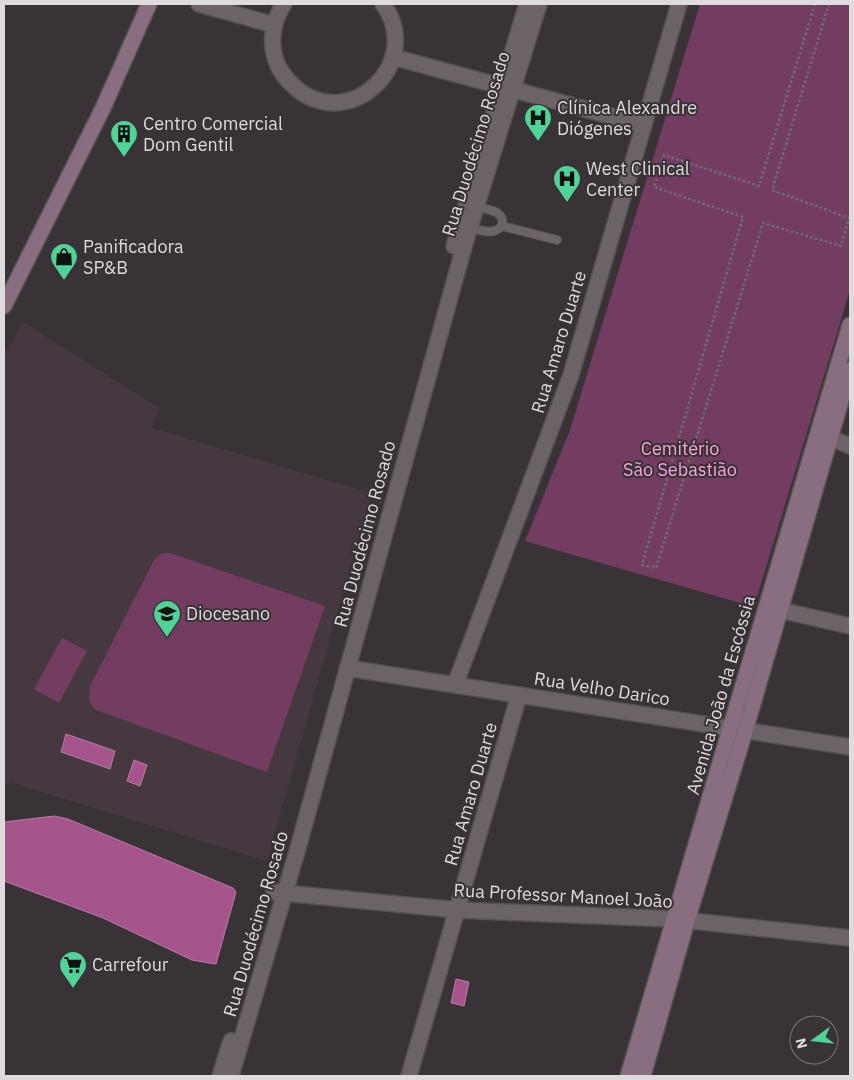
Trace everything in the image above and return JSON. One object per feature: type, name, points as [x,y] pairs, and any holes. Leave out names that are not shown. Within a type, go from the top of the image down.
[{"type":"main road","points":[[6,299],[104,108],[148,4]]},
{"type":"main road","name":"Avenida João da Escóssia","points":[[628,1076],[680,920],[738,730],[850,325]]},
{"type":"main road","name":"Avenida João da Escóssia","points":[[738,730],[780,610],[850,370]]},
{"type":"main road","name":"Avenida João da Escóssia","points":[[642,1076],[680,920]]},
{"type":"street","points":[[199,4],[274,25]]},
{"type":"street","points":[[284,4],[277,15],[272,38],[273,51],[277,63],[282,74],[291,84],[301,92],[324,102],[344,101],[362,96],[382,80],[393,57],[395,47],[394,27],[391,17],[383,4]]},
{"type":"street","name":"Rua Duodécimo Rosado","points":[[220,1076],[279,893],[298,848],[420,404],[477,207],[527,4]]},
{"type":"street","name":"Rua Duodécimo Rosado","points":[[231,1076],[330,702],[464,212],[507,88],[539,4]]},
{"type":"street","name":"Rua Amaro Duarte","points":[[456,685],[571,376],[679,4]]},
{"type":"street","points":[[393,57],[644,124]]},
{"type":"street","points":[[830,438],[850,446]]},
{"type":"street","points":[[780,610],[850,626]]},
{"type":"street","name":"Rua Velho Darico","points":[[347,668],[850,747]]},
{"type":"street","name":"Rua Amaro Duarte","points":[[409,1076],[519,695]]},
{"type":"street","name":"Rua Professor Manoel João","points":[[279,893],[457,910],[680,920],[850,938]]},
{"type":"lane","points":[[470,228],[490,232],[497,231],[502,226],[503,220],[500,215],[496,212],[477,207]]},
{"type":"lane","points":[[502,226],[557,240]]},
{"type":"path","points":[[815,4],[759,186],[664,155],[654,187],[743,217],[642,565],[656,568],[764,223],[841,246],[849,218],[772,190],[829,4]]},
{"type":"shaded area","name":"Diocesano","points":[[23,322],[159,408],[152,428],[371,493],[267,861],[12,783],[4,785],[4,355]]},
{"type":"shaded area","points":[[66,734],[115,751],[110,769],[61,752]]},
{"type":"shaded area","points":[[134,760],[147,765],[140,786],[127,781]]},
{"type":"shaded area","points":[[54,816],[68,819],[233,888],[236,892],[216,964],[192,960],[103,918],[4,881],[4,822]]},
{"type":"shaded area","points":[[456,979],[469,982],[464,1006],[451,1003]]},
{"type":"green space","name":"Cemitério São Sebastião","points":[[700,4],[850,4],[850,290],[754,607],[525,541],[570,430]]},
{"type":"green space","points":[[162,553],[170,553],[325,606],[267,772],[96,710],[90,702],[90,686],[154,560]]},
{"type":"green space","points":[[62,638],[87,651],[59,703],[34,689]]},
{"type":"place","name":"Clínica Alexandre Diógenes","points":[[538,142]]},
{"type":"place","name":"Centro Comercial Dom Gentil","points":[[124,158]]},
{"type":"place","name":"West Clinical Center","points":[[567,203]]},
{"type":"place","name":"Panificadora SP&B","points":[[64,281]]},
{"type":"place","name":"Diocesano","points":[[167,638]]},
{"type":"place","name":"Carrefour","points":[[73,989]]}]
